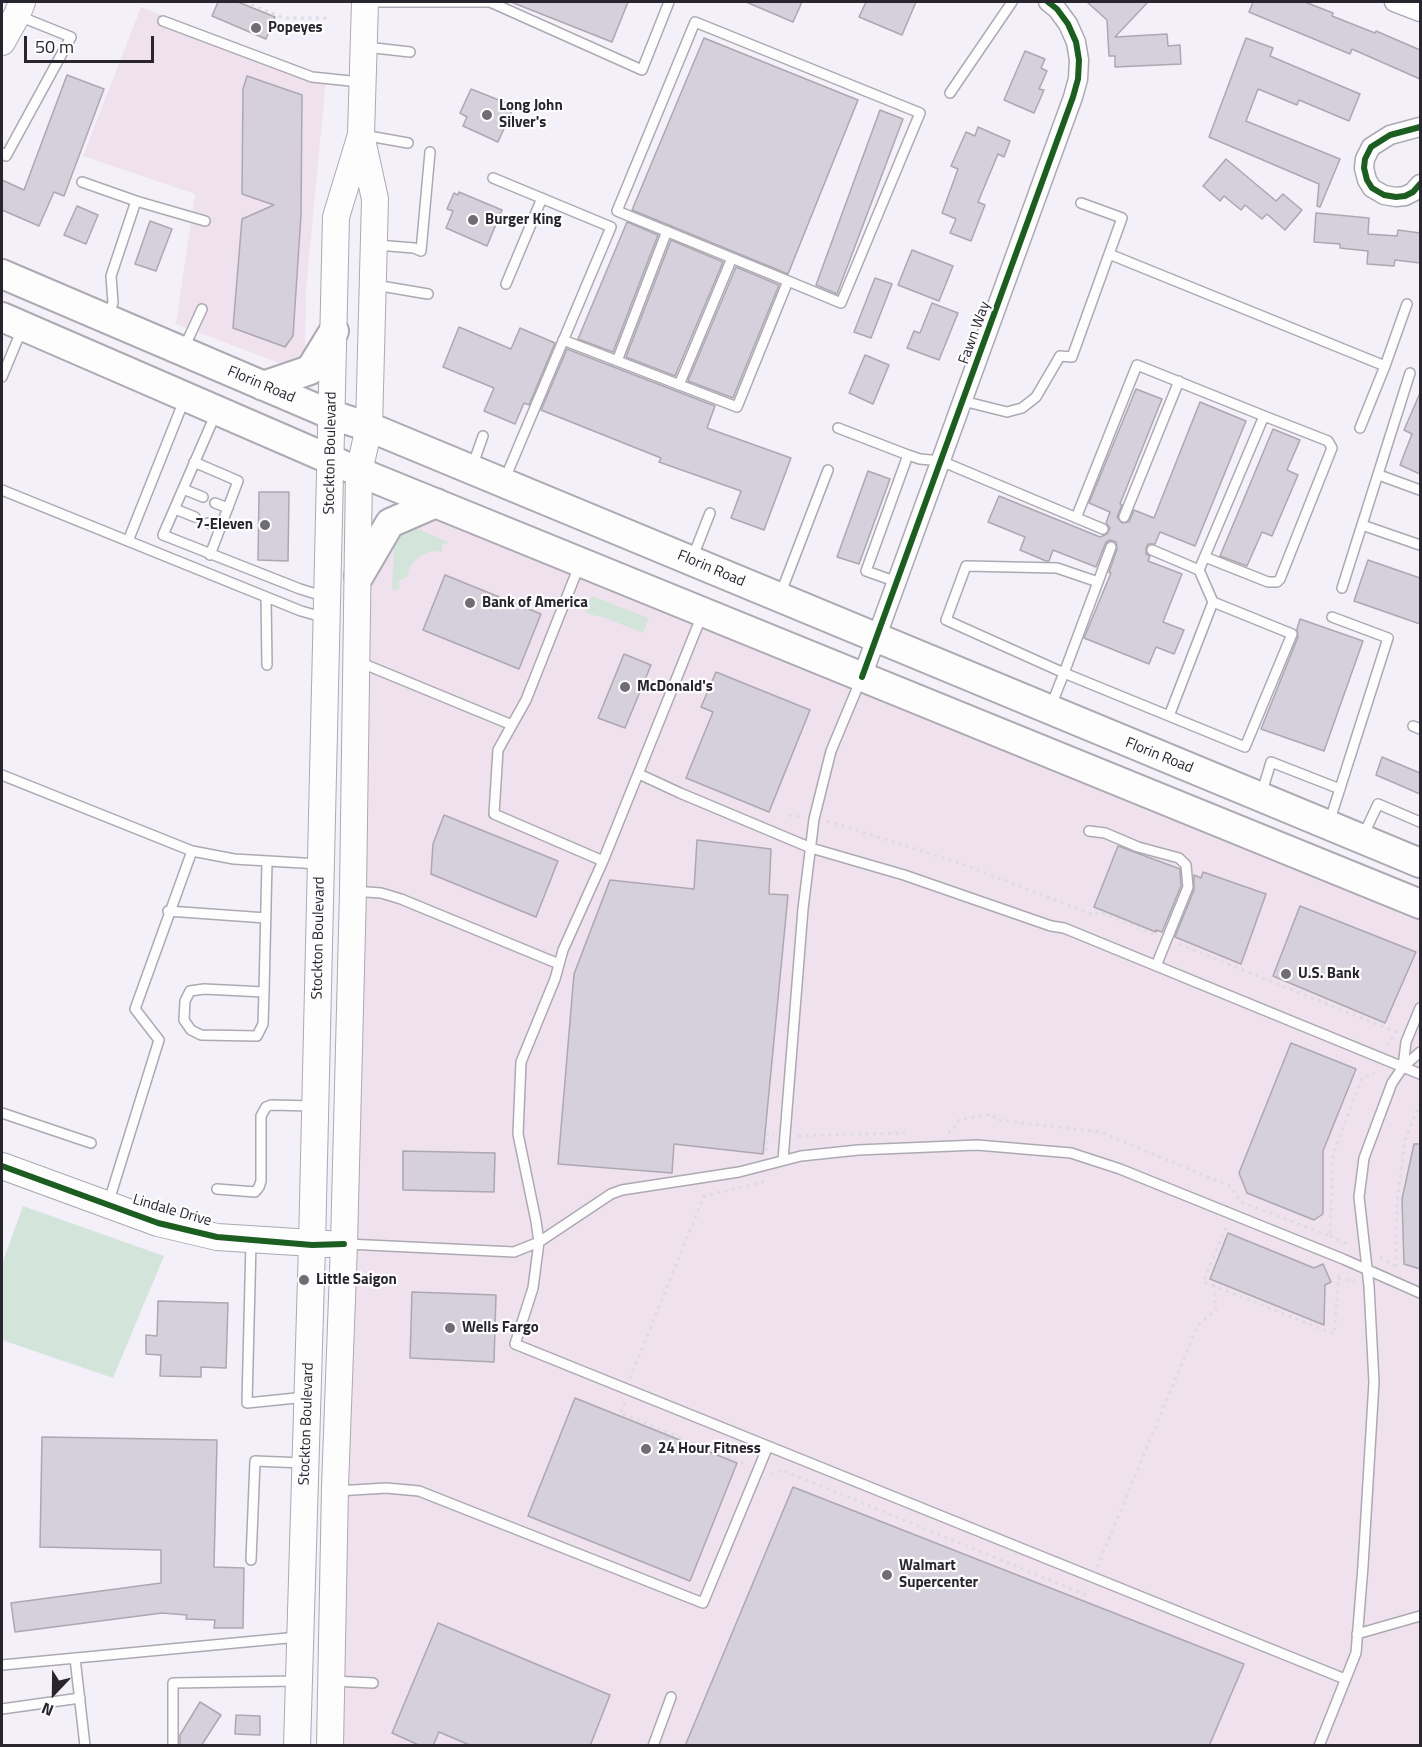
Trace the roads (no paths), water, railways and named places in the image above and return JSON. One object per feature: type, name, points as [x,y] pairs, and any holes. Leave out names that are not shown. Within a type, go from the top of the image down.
[{"type":"main road","name":"Stockton Boulevard","points":[[330,1746],[335,1491],[353,891],[359,472],[369,427],[375,199],[361,135],[364,2]]},
{"type":"main road","points":[[2,42],[19,8]]},
{"type":"main road","name":"Stockton Boulevard","points":[[297,1746],[312,1245],[336,217],[361,135]]},
{"type":"main road","name":"Florin Road","points":[[2,274],[332,416],[369,427],[1420,863]]},
{"type":"main road","points":[[12,322],[436,504],[1420,904]]},
{"type":"main road","points":[[263,386],[310,370],[334,331]]},
{"type":"main road","points":[[358,576],[390,523],[436,504]]},
{"type":"main road","name":"Lindale Drive","points":[[2,1166],[158,1223],[218,1237],[312,1245],[344,1244]]},
{"type":"street","name":"Fawn Way","points":[[862,677],[1078,79],[1079,60],[1076,42],[1068,24],[1057,9],[1048,2]]},
{"type":"street","points":[[1394,2],[1420,12]]},
{"type":"street","points":[[1420,127],[1390,135],[1371,147],[1365,159],[1364,168],[1372,188],[1383,195],[1396,198],[1405,196],[1413,192],[1420,184]]},
{"type":"lane","points":[[364,2],[490,2],[642,70],[669,2]]},
{"type":"lane","points":[[950,93],[1012,2]]},
{"type":"lane","points":[[2,153],[6,156],[71,37],[19,8]]},
{"type":"lane","points":[[164,21],[312,77],[362,82]]},
{"type":"lane","points":[[695,22],[920,113],[841,303],[732,258],[617,211],[695,22]]},
{"type":"lane","points":[[363,47],[410,52]]},
{"type":"lane","points":[[361,135],[408,143]]},
{"type":"lane","points":[[374,245],[414,248],[421,251],[430,152]]},
{"type":"lane","points":[[493,178],[611,227],[503,483]]},
{"type":"lane","points":[[82,182],[205,221]]},
{"type":"lane","points":[[506,284],[542,198]]},
{"type":"lane","points":[[107,319],[112,303],[111,276],[136,201]]},
{"type":"lane","points":[[963,401],[1007,412],[1022,408],[1036,397],[1060,356],[1072,357],[1122,218],[1081,203]]},
{"type":"lane","points":[[617,361],[667,231]]},
{"type":"lane","points":[[1109,254],[1384,366]]},
{"type":"lane","points":[[679,385],[732,258]]},
{"type":"lane","points":[[563,340],[737,407],[788,281]]},
{"type":"lane","points":[[372,285],[428,294]]},
{"type":"lane","points":[[1360,428],[1407,304]]},
{"type":"lane","points":[[183,351],[202,309]]},
{"type":"lane","points":[[2,378],[12,322]]},
{"type":"lane","points":[[1076,518],[1137,365],[1328,441],[1332,448],[1277,582],[1268,582],[1205,557]]},
{"type":"lane","points":[[1342,588],[1410,372]]},
{"type":"lane","points":[[1124,517],[1179,381]]},
{"type":"lane","points":[[128,541],[186,397]]},
{"type":"lane","points":[[216,410],[163,535],[300,589],[327,608]]},
{"type":"lane","points":[[1199,570],[1264,416]]},
{"type":"lane","points":[[838,428],[920,459],[941,461],[1103,530]]},
{"type":"lane","points":[[471,469],[483,436]]},
{"type":"lane","points":[[897,582],[866,571],[908,455]]},
{"type":"lane","points":[[195,462],[238,481],[210,555]]},
{"type":"lane","points":[[779,597],[828,470]]},
{"type":"lane","points":[[1379,475],[1420,490]]},
{"type":"lane","points":[[183,489],[203,497]]},
{"type":"lane","points":[[2,490],[301,611],[327,608]]},
{"type":"lane","points":[[215,503],[228,508]]},
{"type":"lane","points":[[175,509],[195,517]]},
{"type":"lane","points":[[692,561],[710,513]]},
{"type":"lane","points":[[208,523],[220,528]]},
{"type":"lane","points":[[1362,525],[1420,545]]},
{"type":"lane","points":[[1049,711],[1111,547]]},
{"type":"lane","points":[[1098,582],[1057,568],[966,566],[946,620],[1064,673],[1245,747],[1292,634],[1213,602],[1199,570],[1152,550]]},
{"type":"lane","points":[[581,562],[526,700],[498,750],[494,814],[603,861]]},
{"type":"lane","points":[[266,597],[267,665]]},
{"type":"lane","points":[[1169,716],[1213,602]]},
{"type":"lane","points":[[703,612],[603,861],[563,950],[521,1062],[518,1134],[539,1242],[533,1288],[515,1344],[1345,1679]]},
{"type":"lane","points":[[1328,825],[1388,638],[1332,617]]},
{"type":"lane","points":[[358,662],[512,725]]},
{"type":"lane","points":[[783,1160],[803,909],[814,819],[831,751],[862,677]]},
{"type":"lane","points":[[1260,797],[1271,762],[1340,789]]},
{"type":"lane","points":[[639,774],[811,848],[904,875],[1051,926],[1064,928],[1420,1074]]},
{"type":"lane","points":[[2,775],[192,851],[234,859],[321,864]]},
{"type":"lane","points":[[1362,839],[1378,804],[1420,822]]},
{"type":"lane","points":[[1089,831],[1105,833],[1138,847],[1179,858],[1186,865],[1188,887],[1156,966]]},
{"type":"lane","points":[[108,1204],[159,1040],[135,1009],[168,911],[192,851]]},
{"type":"lane","points":[[264,992],[204,989],[190,991],[185,1001],[184,1020],[190,1030],[201,1035],[257,1036],[263,1024],[264,992],[266,918],[267,862]]},
{"type":"lane","points":[[353,891],[381,892],[401,899],[559,964]]},
{"type":"lane","points":[[168,911],[266,918]]},
{"type":"lane","points":[[1403,1067],[1406,1042],[1420,1008]]},
{"type":"lane","points":[[1318,1746],[1356,1653],[1374,1382],[1369,1286],[1359,1197],[1364,1158],[1392,1083],[1403,1067],[1420,1052]]},
{"type":"lane","points":[[217,1189],[255,1192],[259,1187],[261,1181],[261,1116],[266,1107],[272,1105],[315,1106]]},
{"type":"lane","points":[[2,1113],[91,1143]]},
{"type":"lane","points":[[344,1244],[514,1252],[539,1242],[611,1194],[622,1190],[739,1173],[801,1156],[858,1150],[976,1145],[1071,1153],[1120,1169],[1343,1259],[1420,1293]]},
{"type":"lane","points":[[251,1239],[247,1403],[308,1397]]},
{"type":"lane","points":[[335,1491],[386,1488],[419,1491],[703,1603],[768,1446]]},
{"type":"lane","points":[[251,1560],[255,1461],[305,1463]]},
{"type":"lane","points":[[1357,1634],[1420,1616]]},
{"type":"lane","points":[[2,1665],[300,1636]]},
{"type":"lane","points":[[75,1658],[85,1746]]},
{"type":"lane","points":[[173,1746],[173,1683],[299,1681]]},
{"type":"lane","points":[[332,1681],[373,1683]]},
{"type":"lane","points":[[652,1746],[671,1697]]},
{"type":"lane","points":[[2,1709],[80,1698]]},
{"type":"place","name":"Popeyes","points":[[256,28]]},
{"type":"place","name":"Long John Silver's","points":[[487,115]]},
{"type":"place","name":"Burger King","points":[[473,220]]},
{"type":"place","name":"7-Eleven","points":[[265,525]]},
{"type":"place","name":"Bank of America","points":[[470,603]]},
{"type":"place","name":"McDonald's","points":[[625,687]]},
{"type":"place","name":"U.S. Bank","points":[[1286,974]]},
{"type":"place","name":"Little Saigon","points":[[304,1280]]},
{"type":"place","name":"Wells Fargo","points":[[450,1328]]},
{"type":"place","name":"24 Hour Fitness","points":[[646,1449]]},
{"type":"place","name":"Walmart Supercenter","points":[[887,1575]]}]
